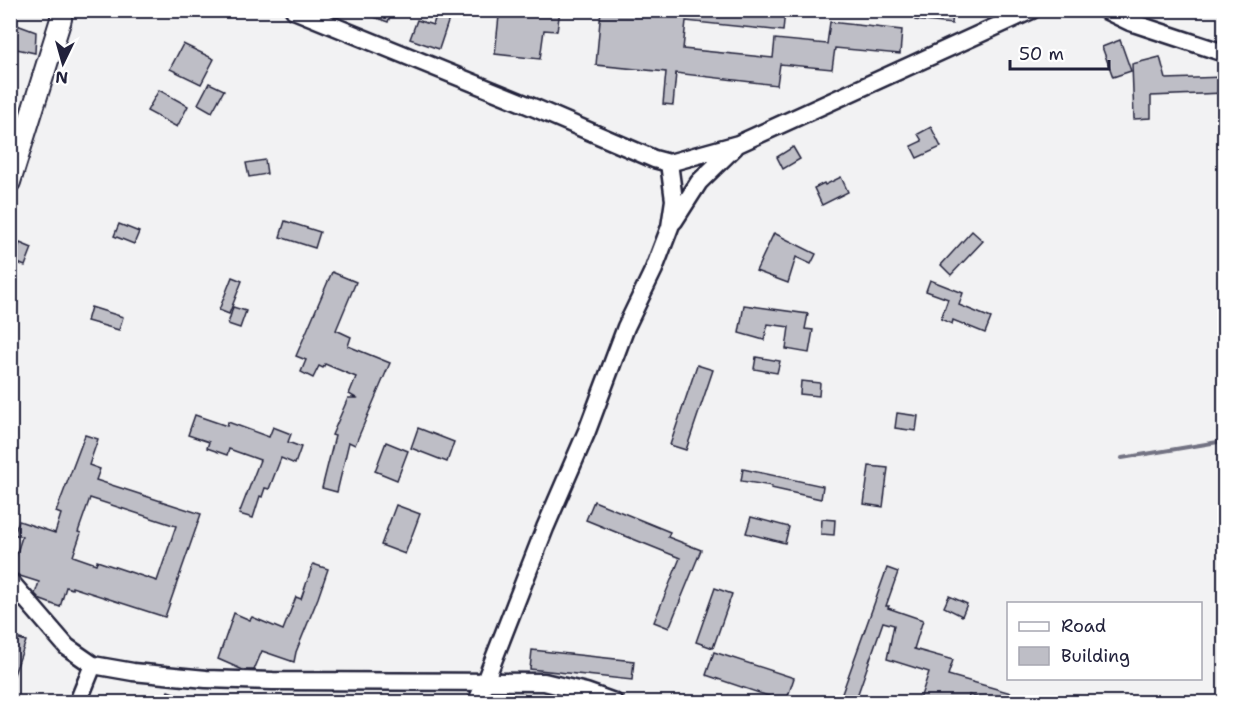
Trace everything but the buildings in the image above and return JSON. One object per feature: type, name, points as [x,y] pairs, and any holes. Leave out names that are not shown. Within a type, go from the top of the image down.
[{"type":"main road","points":[[10,182],[64,13]]},
{"type":"street","points":[[294,10],[654,159],[669,163],[738,144],[1032,10]]},
{"type":"street","points":[[1105,10],[1130,22],[1224,53]]},
{"type":"street","points":[[477,702],[545,528],[587,431],[626,327],[654,269],[670,227],[699,182],[738,144]]},
{"type":"street","points":[[669,163],[674,200],[670,227]]},
{"type":"street","points":[[10,581],[67,647],[93,666],[133,672],[239,680],[544,682],[586,692],[614,702]]},
{"type":"street","points":[[78,702],[93,666]]},
{"type":"waterway","points":[[1122,458],[1224,441]]}]
